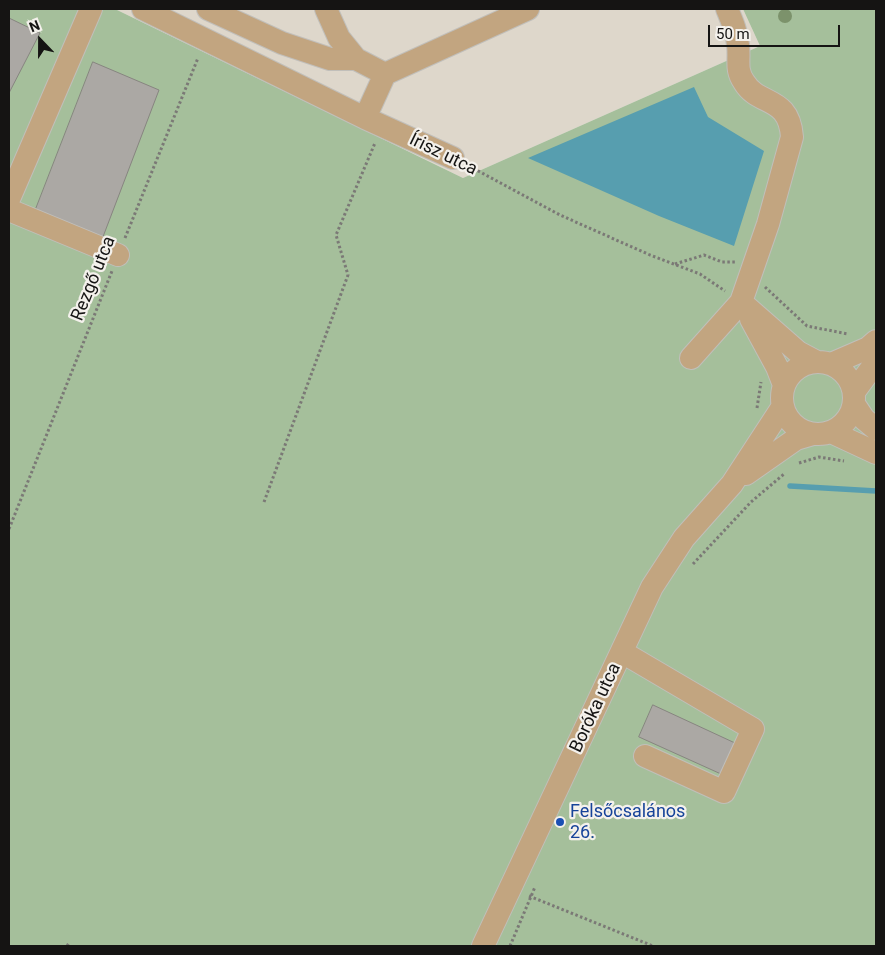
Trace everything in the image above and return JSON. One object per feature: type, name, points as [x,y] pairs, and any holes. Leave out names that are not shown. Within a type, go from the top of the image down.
[{"type":"street","points":[[9,199],[14,170],[91,9]]},
{"type":"street","name":"Írisz utca","points":[[143,9],[373,122],[453,158]]},
{"type":"street","points":[[208,9],[282,43],[330,59],[356,59]]},
{"type":"street","points":[[326,9],[339,38],[356,59],[385,74]]},
{"type":"street","points":[[385,74],[528,9]]},
{"type":"street","points":[[691,358],[741,302],[752,273],[790,147],[791,127],[778,106],[744,84],[737,66],[738,48],[736,31],[727,9]]},
{"type":"street","points":[[373,122],[385,74]]},
{"type":"street","points":[[9,210],[118,255]]},
{"type":"street","points":[[741,302],[798,352],[846,375],[864,419],[876,429]]},
{"type":"street","points":[[741,302],[774,360],[783,396],[794,425],[873,452]]},
{"type":"street","points":[[783,396],[795,371],[805,364],[824,363],[874,351]]},
{"type":"street","points":[[822,433],[846,421],[874,351]]},
{"type":"street","name":"Boróka utca","points":[[778,451],[783,396]]},
{"type":"street","name":"Boróka utca","points":[[483,946],[652,587],[668,562],[690,530],[732,484],[796,439],[822,433]]},
{"type":"street","points":[[622,652],[753,729],[724,792],[645,756]]},
{"type":"path","name":"Rezgő utca","points":[[9,529],[206,39]]},
{"type":"path","points":[[264,502],[348,275],[336,235],[373,122]]},
{"type":"path","name":"Írisz utca","points":[[453,158],[560,215],[700,274],[741,302]]},
{"type":"path","points":[[675,264],[704,255],[722,262],[734,261],[752,273],[807,326],[858,336],[874,351]]},
{"type":"path","points":[[761,374],[756,420],[778,451],[796,463],[819,457],[843,461],[860,461],[873,452]]},
{"type":"path","points":[[686,571],[751,502],[778,451]]},
{"type":"path","points":[[510,889],[653,946]]},
{"type":"shaded area","points":[[115,9],[743,9],[760,46],[463,178]]},
{"type":"green space","points":[[9,9],[115,9],[463,178],[760,46],[743,9],[876,9],[876,946],[9,946]]},
{"type":"water","points":[[694,87],[708,117],[764,151],[734,246],[659,216],[528,158]]},
{"type":"building","points":[[9,18],[40,33],[9,93]]},
{"type":"building","points":[[93,62],[159,90],[101,242],[34,214]]},
{"type":"building","points":[[653,705],[735,743],[721,774],[639,737]]},
{"type":"waterway","points":[[790,486],[876,491]]},
{"type":"place","name":"Felsőcsalános 26.","points":[[560,822]]}]
